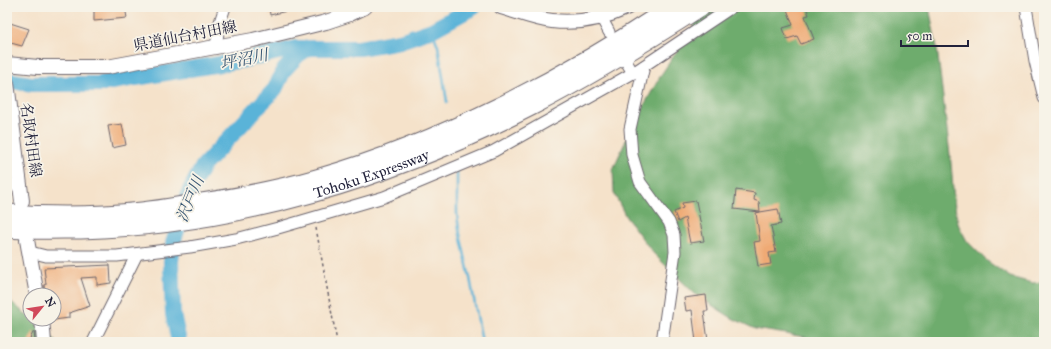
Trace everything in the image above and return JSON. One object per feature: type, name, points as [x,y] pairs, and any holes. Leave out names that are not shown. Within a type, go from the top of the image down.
[{"type":"highway","name":"Tohoku Expressway","points":[[7,213],[49,215],[141,211],[242,196],[317,178],[380,157],[482,114],[596,54],[671,7]]},
{"type":"highway","name":"Tohoku Expressway","points":[[7,229],[51,231],[165,224],[243,210],[334,187],[388,169],[440,149],[532,107],[646,42],[701,7]]},
{"type":"main road","name":"県道仙台村田線","points":[[7,64],[38,67],[108,68],[216,48],[326,22],[365,7]]},
{"type":"main road","points":[[501,7],[525,15],[552,21],[569,21],[601,17],[628,7]]},
{"type":"main road","name":"名取村田線","points":[[7,83],[14,185],[22,201]]},
{"type":"main road","points":[[28,246],[36,287]]},
{"type":"main road","points":[[43,327],[44,342]]},
{"type":"street","points":[[216,48],[219,25],[226,7]]},
{"type":"street","points":[[28,246],[46,256],[117,256],[162,251],[236,239],[384,197],[494,151],[633,73],[732,7]]},
{"type":"street","points":[[1026,7],[1035,61],[1044,98]]},
{"type":"street","points":[[601,17],[609,32]]},
{"type":"street","points":[[627,63],[633,73]]},
{"type":"street","points":[[644,66],[630,128],[632,155],[640,182],[669,222],[674,235],[676,252],[662,342]]},
{"type":"street","points":[[93,342],[137,254]]},
{"type":"path","points":[[314,218],[338,342]]},
{"type":"green space","points":[[718,7],[929,7],[937,48],[951,163],[954,201],[958,224],[967,241],[987,261],[1010,277],[1032,283],[1044,282],[1044,342],[816,342],[805,337],[755,329],[732,318],[696,295],[654,254],[626,217],[614,193],[613,169],[633,125],[661,75],[696,22]]},
{"type":"green space","points":[[7,298],[22,311],[22,327],[40,327],[57,342],[7,342]]},
{"type":"building","points":[[94,7],[125,7],[127,18],[94,21]]},
{"type":"building","points":[[269,7],[291,7],[291,10],[270,15]]},
{"type":"building","points":[[786,7],[806,7],[809,15],[805,16],[814,39],[801,44],[797,36],[787,39],[783,28],[793,25]]},
{"type":"building","points":[[7,22],[29,29],[22,46],[7,42]]},
{"type":"building","points":[[122,124],[126,145],[112,148],[108,126]]},
{"type":"building","points":[[736,190],[755,193],[754,200],[759,202],[760,212],[734,209]]},
{"type":"building","points":[[696,201],[704,241],[690,243],[685,218],[678,222],[674,212],[683,208],[682,203]]},
{"type":"building","points":[[778,209],[781,224],[771,226],[776,252],[769,253],[771,264],[758,266],[754,242],[760,241],[756,213]]},
{"type":"building","points":[[110,265],[111,283],[97,285],[97,277],[81,278],[90,306],[69,313],[69,318],[62,319],[62,287],[44,287],[44,285],[46,284],[44,268]]},
{"type":"building","points":[[706,295],[708,311],[704,311],[708,341],[696,342],[692,310],[686,311],[684,298]]},
{"type":"building","points":[[34,331],[35,342],[28,342]]},
{"type":"waterway","name":"坪沼川","points":[[7,80],[30,84],[99,84],[244,60],[296,48],[359,48],[400,41],[432,30],[474,7]]},
{"type":"waterway","points":[[432,30],[438,46],[447,102]]},
{"type":"waterway","name":"沢戸川","points":[[179,342],[173,314],[171,262],[173,243],[190,190],[203,166],[275,89],[284,70],[298,55],[309,48]]},
{"type":"waterway","points":[[457,171],[457,214],[459,230],[482,342]]}]
